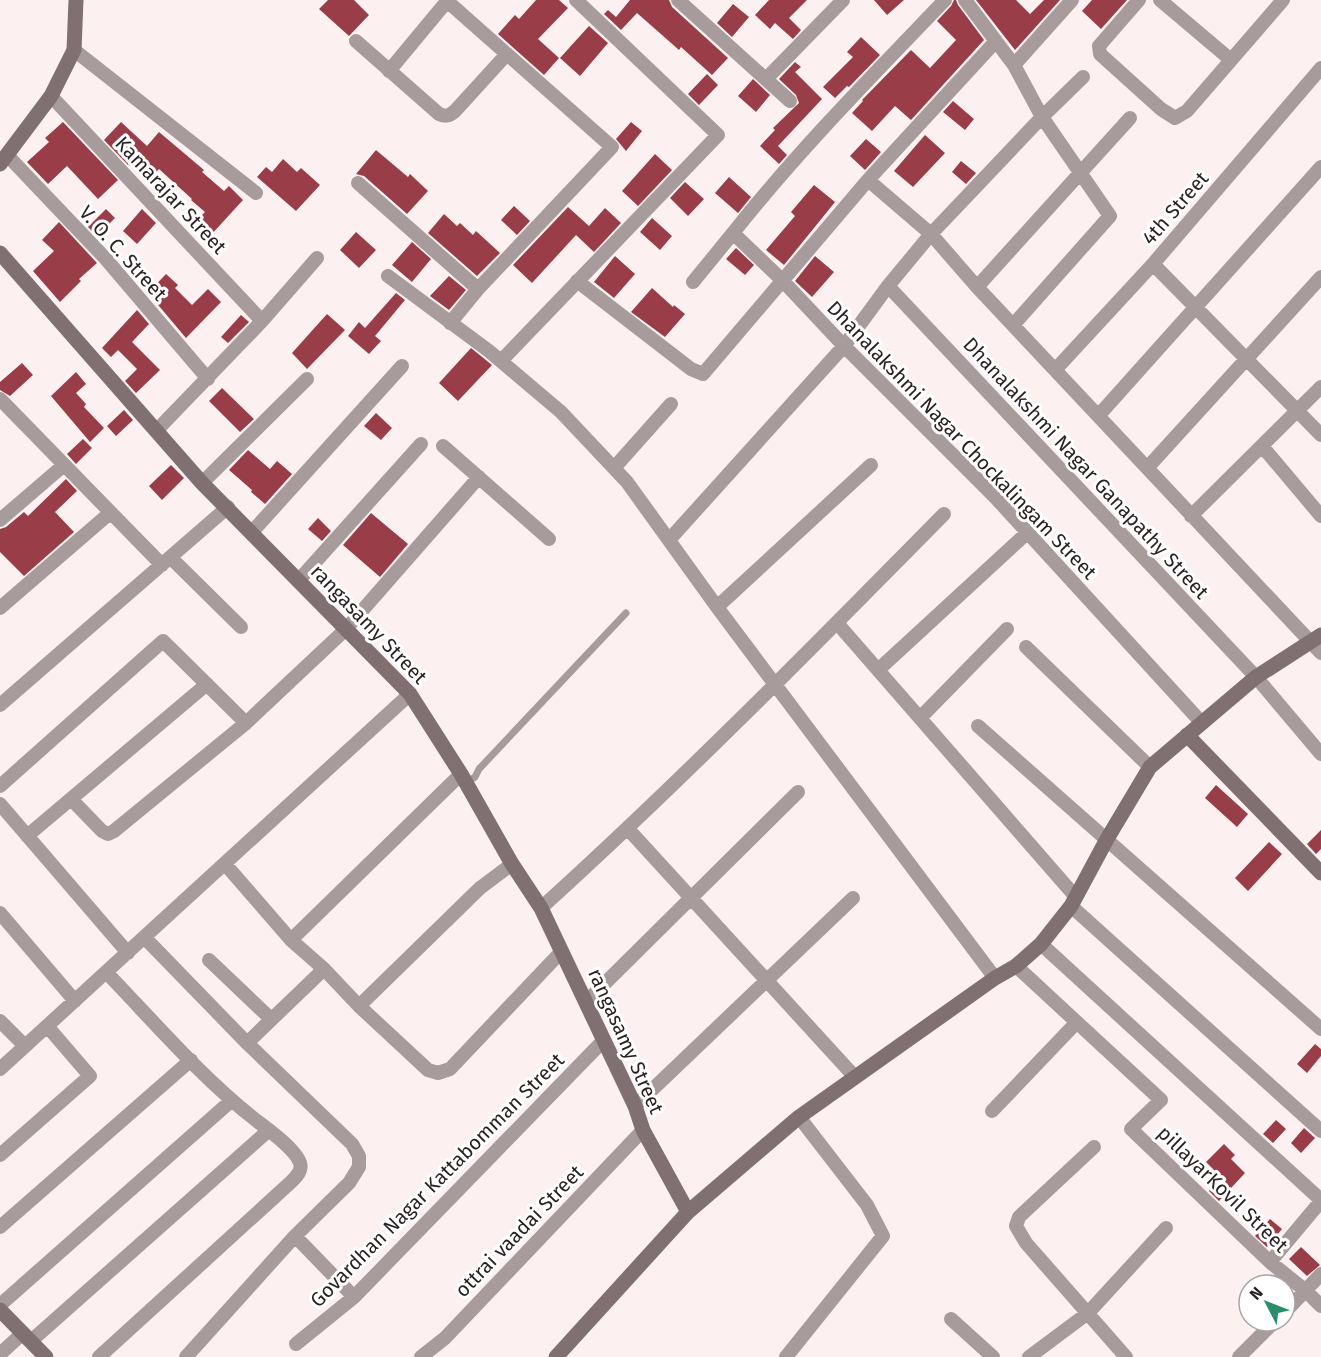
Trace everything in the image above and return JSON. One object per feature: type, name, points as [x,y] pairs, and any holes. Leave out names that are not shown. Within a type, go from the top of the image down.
[{"type":"street","points":[[3,160],[51,96],[74,50],[76,0]]},
{"type":"street","points":[[389,71],[448,0],[612,147],[478,289],[450,323]]},
{"type":"street","points":[[501,361],[718,135],[576,0]]},
{"type":"street","points":[[678,0],[790,101]]},
{"type":"street","points":[[766,79],[843,0]]},
{"type":"street","points":[[693,282],[771,186],[945,0]]},
{"type":"street","points":[[965,0],[1014,65],[1042,117],[1110,216],[1014,324]]},
{"type":"street","points":[[1139,0],[1099,46],[1100,54],[1161,109],[1175,118],[1187,111],[1283,0]]},
{"type":"street","points":[[1160,0],[1231,60]]},
{"type":"street","points":[[1014,65],[1067,2]]},
{"type":"street","points":[[356,41],[439,114],[448,116],[507,54]]},
{"type":"street","points":[[577,281],[701,374],[705,372],[868,180],[996,41]]},
{"type":"street","points":[[74,50],[256,193]]},
{"type":"street","name":"4th Street","points":[[1054,370],[1153,264],[1321,68]]},
{"type":"street","points":[[669,540],[844,346],[888,286],[931,234],[1083,77]]},
{"type":"street","name":"Kamarajar Street","points":[[51,96],[262,321]]},
{"type":"street","points":[[977,287],[1130,118]]},
{"type":"street","name":"V. O. C. Street","points":[[3,160],[105,258],[208,379]]},
{"type":"street","points":[[1099,415],[1321,167]]},
{"type":"street","points":[[556,1357],[688,1212],[799,1117],[854,1076],[995,978],[1016,966],[1041,944],[1073,901],[1149,767],[1256,677],[1318,643],[1191,516],[1148,466],[1054,370],[931,234],[868,180]]},
{"type":"street","points":[[358,183],[478,289]]},
{"type":"street","name":"Dhanalakshmi Nagar Chockalingam Street","points":[[733,233],[995,497],[1201,722]]},
{"type":"street","name":"rangasamy Street","points":[[0,253],[202,483],[410,694],[541,908],[635,1106],[643,1130],[688,1212]]},
{"type":"street","points":[[157,430],[262,321],[316,258]]},
{"type":"street","points":[[1153,264],[1321,435]]},
{"type":"street","points":[[388,276],[501,361],[561,412],[627,482],[774,684],[995,978]]},
{"type":"street","points":[[1148,466],[1321,277]]},
{"type":"street","name":"Dhanalakshmi Nagar Ganapathy Street","points":[[888,286],[1256,677],[1321,754]]},
{"type":"street","points":[[252,532],[402,366]]},
{"type":"street","points":[[202,483],[307,379]]},
{"type":"street","points":[[1191,516],[1321,387]]},
{"type":"street","points":[[0,399],[110,513],[241,627]]},
{"type":"street","points":[[614,468],[671,404]]},
{"type":"street","points":[[299,580],[421,444]]},
{"type":"street","points":[[443,446],[549,539]]},
{"type":"street","points":[[1262,446],[1321,516]]},
{"type":"street","points":[[0,500],[5,515],[64,465]]},
{"type":"street","points":[[717,607],[871,465]]},
{"type":"street","points":[[71,799],[102,831],[108,834],[114,831],[246,723],[346,629],[479,477]]},
{"type":"street","points":[[0,705],[228,507]]},
{"type":"street","points":[[0,608],[110,513]]},
{"type":"street","points":[[541,908],[628,829],[944,514]]},
{"type":"street","points":[[878,670],[1026,533]]},
{"type":"street","points":[[837,623],[1073,901],[1321,1131]]},
{"type":"street","points":[[920,718],[1007,629]]},
{"type":"street","points":[[0,786],[163,641],[246,723]]},
{"type":"street","points":[[1026,647],[1149,767]]},
{"type":"street","points":[[27,836],[207,684]]},
{"type":"street","points":[[0,1069],[410,694]]},
{"type":"street","points":[[978,726],[1321,1029]]},
{"type":"street","points":[[1187,735],[1321,873]]},
{"type":"street","points":[[291,940],[463,779]]},
{"type":"street","points":[[586,1002],[798,792]]},
{"type":"street","points":[[0,804],[128,953]]},
{"type":"street","points":[[628,829],[854,1076]]},
{"type":"street","points":[[225,864],[291,940],[324,969],[358,1006],[428,1070],[438,1073],[450,1069],[561,952]]},
{"type":"street","points":[[358,1006],[480,888],[512,864]]},
{"type":"street","points":[[635,1106],[854,898]]},
{"type":"street","points":[[0,913],[75,1001]]},
{"type":"street","points":[[144,937],[247,1044],[352,1144],[360,1156],[359,1167],[349,1184],[295,1236],[186,1357]]},
{"type":"street","points":[[1041,944],[1321,1201],[1270,1262]]},
{"type":"street","points":[[210,960],[271,1019]]},
{"type":"street","name":"pillayarKovil Street","points":[[1016,966],[1161,1101],[1131,1129],[1270,1262],[1321,1306]]},
{"type":"street","points":[[247,1044],[324,969]]},
{"type":"street","points":[[99,1357],[300,1172],[300,1162],[295,1155],[269,1130],[231,1101],[106,972]]},
{"type":"street","points":[[0,1021],[25,1046]]},
{"type":"street","points":[[992,1111],[1077,1022]]},
{"type":"street","points":[[0,1155],[90,1076],[47,1026]]},
{"type":"street","name":"Govardhan Nagar Kattabomman Street","points":[[296,1344],[354,1297],[603,1041]]},
{"type":"street","points":[[0,1227],[191,1060]]},
{"type":"street","points":[[0,1305],[231,1101]]},
{"type":"street","points":[[786,1357],[883,1236],[867,1204],[799,1117]]},
{"type":"street","points":[[0,1354],[27,1337],[269,1130]]},
{"type":"street","name":"ottrai vaadai Street","points":[[421,1357],[445,1338],[643,1130]]},
{"type":"street","points":[[1094,1147],[1018,1217],[1016,1222],[1019,1233],[1026,1243],[1126,1357]]},
{"type":"street","points":[[1029,1357],[1088,1313],[1166,1228]]},
{"type":"street","points":[[295,1236],[354,1297]]},
{"type":"street","points":[[1297,1300],[1321,1274]]},
{"type":"street","points":[[0,1310],[46,1357]]},
{"type":"street","points":[[951,1319],[993,1357]]},
{"type":"street","points":[[1239,1357],[1263,1333]]},
{"type":"lane","points":[[463,779],[475,777],[626,613]]},
{"type":"building","points":[[328,0],[354,0],[369,15],[349,36],[319,9]]},
{"type":"building","points":[[536,0],[559,0],[568,8],[538,39],[559,58],[544,75],[498,34],[515,15],[519,19]]},
{"type":"building","points":[[630,0],[669,0],[672,7],[728,58],[712,75],[681,47],[679,50],[637,13],[621,30],[604,14],[608,10],[616,17]]},
{"type":"building","points":[[769,0],[807,0],[789,18],[801,30],[793,39],[775,23],[770,29],[755,15]]},
{"type":"building","points":[[874,0],[904,0],[887,15]]},
{"type":"building","points":[[954,0],[984,40],[911,120],[895,106],[872,131],[852,113],[911,50],[930,68],[956,40],[937,21]]},
{"type":"building","points":[[976,0],[1016,0],[1030,14],[1044,0],[1060,0],[1015,50]]},
{"type":"building","points":[[1092,0],[1127,0],[1101,29],[1082,11]]},
{"type":"building","points":[[733,4],[749,17],[732,37],[717,23]]},
{"type":"building","points":[[589,26],[608,43],[580,76],[560,58]]},
{"type":"building","points":[[861,37],[880,55],[835,98],[823,87],[853,57],[847,52]]},
{"type":"building","points":[[795,62],[801,67],[795,72],[822,99],[778,146],[787,155],[779,164],[760,146],[775,130],[773,128],[799,103],[796,95],[779,79]]},
{"type":"building","points":[[707,74],[718,85],[699,105],[688,94]]},
{"type":"building","points":[[753,79],[770,95],[756,112],[738,96]]},
{"type":"building","points":[[953,101],[974,119],[965,130],[943,112]]},
{"type":"building","points":[[63,122],[118,180],[98,199],[67,166],[48,184],[27,162],[49,142],[45,138]]},
{"type":"building","points":[[121,122],[147,146],[159,132],[204,170],[202,172],[224,191],[229,186],[243,200],[210,236],[195,222],[205,212],[159,169],[155,173],[137,156],[128,165],[104,140]]},
{"type":"building","points":[[631,122],[642,131],[626,151],[616,139]]},
{"type":"building","points":[[925,135],[945,153],[913,187],[894,171]]},
{"type":"building","points":[[866,139],[881,152],[865,170],[850,156]]},
{"type":"building","points":[[376,150],[408,177],[410,174],[428,191],[407,214],[364,176],[356,174]]},
{"type":"building","points":[[655,154],[672,170],[638,206],[622,191]]},
{"type":"building","points":[[283,159],[297,172],[301,168],[320,185],[296,211],[257,177],[266,167],[272,172]]},
{"type":"building","points":[[961,161],[976,173],[966,184],[952,172]]},
{"type":"building","points":[[729,177],[751,197],[738,213],[715,193]]},
{"type":"building","points":[[685,182],[704,199],[688,216],[670,198]]},
{"type":"building","points":[[814,185],[835,202],[784,265],[766,250],[795,216],[791,212]]},
{"type":"building","points":[[514,206],[530,221],[517,235],[501,220]]},
{"type":"building","points":[[568,207],[589,226],[605,208],[621,223],[594,252],[576,235],[532,283],[513,265]]},
{"type":"building","points":[[106,209],[115,218],[97,236],[88,227]]},
{"type":"building","points":[[142,209],[156,223],[137,244],[123,231]]},
{"type":"building","points":[[444,214],[457,226],[460,223],[473,235],[476,231],[500,253],[477,276],[428,233]]},
{"type":"building","points":[[652,218],[672,236],[660,250],[640,232]]},
{"type":"building","points":[[59,222],[97,263],[79,279],[81,281],[60,302],[33,271],[54,251],[42,240]]},
{"type":"building","points":[[356,232],[376,250],[359,268],[340,250]]},
{"type":"building","points":[[412,242],[431,259],[412,282],[392,265]]},
{"type":"building","points":[[736,248],[754,265],[745,275],[726,259]]},
{"type":"building","points":[[615,256],[635,274],[614,298],[594,282]]},
{"type":"building","points":[[815,256],[834,272],[812,297],[795,281]]},
{"type":"building","points":[[166,274],[178,285],[175,288],[192,305],[208,289],[221,302],[186,338],[148,293]]},
{"type":"building","points":[[449,276],[466,290],[449,310],[430,296]]},
{"type":"building","points":[[652,288],[673,307],[674,305],[685,314],[665,337],[631,312]]},
{"type":"building","points":[[396,293],[405,300],[375,336],[381,341],[369,354],[348,336],[359,322],[365,328]]},
{"type":"building","points":[[137,310],[149,324],[132,342],[160,370],[136,393],[125,381],[137,369],[118,350],[111,357],[102,348]]},
{"type":"building","points":[[327,314],[345,330],[307,369],[292,353]]},
{"type":"building","points":[[241,315],[249,322],[228,343],[221,337]]},
{"type":"building","points":[[471,348],[492,365],[458,401],[439,383]]},
{"type":"building","points":[[22,363],[33,375],[10,396],[0,390],[0,382]]},
{"type":"building","points":[[76,372],[86,384],[76,393],[86,404],[84,407],[104,428],[90,442],[51,396]]},
{"type":"building","points":[[222,388],[254,419],[240,432],[209,401]]},
{"type":"building","points":[[124,410],[133,420],[116,436],[107,426]]},
{"type":"building","points":[[376,413],[392,428],[381,440],[364,426]]},
{"type":"building","points":[[83,439],[92,448],[76,464],[67,454]]},
{"type":"building","points":[[248,450],[270,469],[277,461],[292,474],[265,504],[229,470]]},
{"type":"building","points":[[171,465],[184,478],[162,500],[149,486]]},
{"type":"building","points":[[66,479],[77,491],[55,512],[74,532],[24,576],[0,552],[0,529],[6,527],[24,512],[28,516]]},
{"type":"building","points":[[371,513],[408,544],[380,577],[343,545]]},
{"type":"building","points":[[318,518],[331,531],[322,541],[308,529]]},
{"type":"building","points":[[1216,785],[1248,814],[1237,827],[1205,798]]},
{"type":"building","points":[[1321,830],[1321,849],[1316,854],[1307,844]]},
{"type":"building","points":[[1269,842],[1282,854],[1248,891],[1235,878]]},
{"type":"building","points":[[1315,1044],[1321,1049],[1321,1056],[1307,1073],[1297,1064]]},
{"type":"building","points":[[1276,1120],[1286,1129],[1273,1143],[1263,1134]]},
{"type":"building","points":[[1304,1128],[1315,1138],[1301,1153],[1291,1143]]},
{"type":"building","points":[[1224,1144],[1235,1155],[1231,1159],[1245,1173],[1219,1201],[1209,1191],[1221,1177],[1206,1162]]},
{"type":"building","points":[[1270,1219],[1282,1229],[1267,1247],[1255,1236]]},
{"type":"building","points":[[1301,1247],[1320,1265],[1307,1276],[1289,1259]]}]
